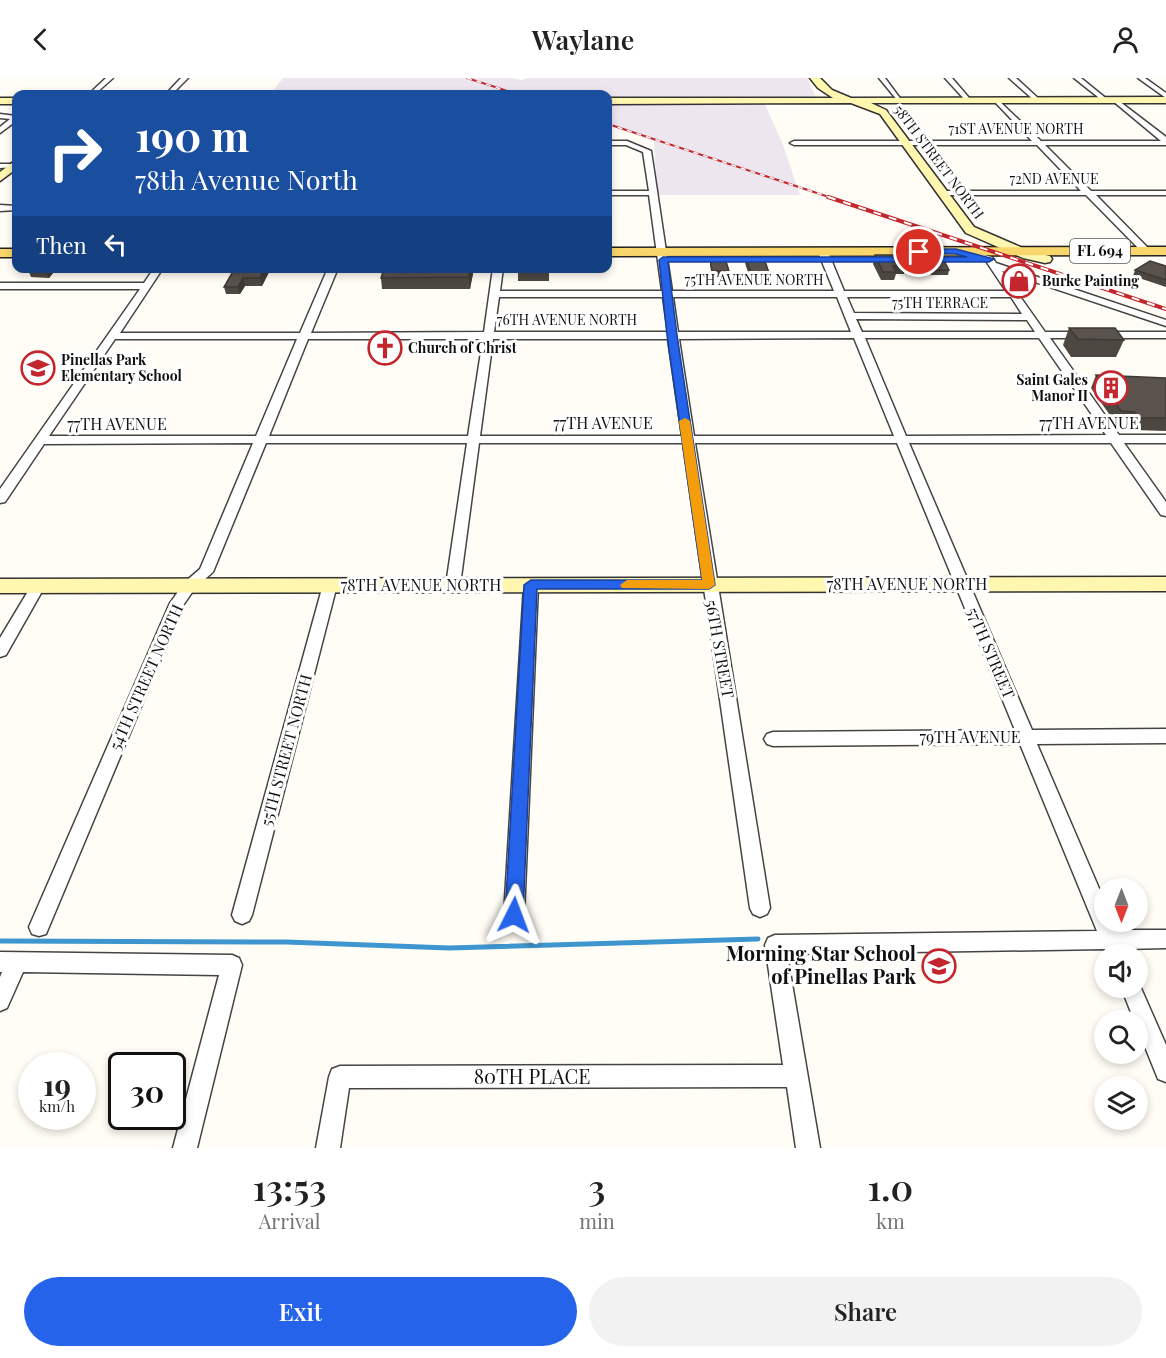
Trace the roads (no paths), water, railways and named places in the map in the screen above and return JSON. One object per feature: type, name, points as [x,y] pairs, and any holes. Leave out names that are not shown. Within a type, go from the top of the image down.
[{"type":"main road","name":"FL 694","points":[[612,252],[663,256],[824,256],[1018,251],[1166,251]]},
{"type":"main road","points":[[1094,259],[1131,255],[1140,251]]},
{"type":"main road","name":"FL 694","points":[[612,260],[663,256]]},
{"type":"main road","name":"FL 694","points":[[824,256],[991,262],[1045,259],[1166,259]]},
{"type":"street","points":[[97,90],[111,78]]},
{"type":"street","points":[[173,90],[185,78]]},
{"type":"street","name":"58TH STREET NORTH","points":[[815,78],[829,93],[883,112],[970,230],[1018,251],[1045,259]]},
{"type":"street","points":[[882,78],[900,100]]},
{"type":"street","points":[[948,78],[968,100]]},
{"type":"street","points":[[1012,78],[1037,100]]},
{"type":"street","points":[[1077,78],[1166,142]]},
{"type":"street","points":[[1141,78],[1166,96]]},
{"type":"street","points":[[996,100],[1088,193],[1140,251]]},
{"type":"street","points":[[612,101],[1166,100]]},
{"type":"street","points":[[0,131],[12,121]]},
{"type":"street","name":"71ST AVENUE NORTH","points":[[794,143],[1166,142]]},
{"type":"street","name":"56TH STREET","points":[[612,143],[627,143],[646,151],[663,256],[687,440],[760,908]]},
{"type":"street","points":[[0,178],[11,167]]},
{"type":"street","points":[[612,193],[653,193]]},
{"type":"street","name":"72ND AVENUE","points":[[943,193],[1166,193]]},
{"type":"street","points":[[956,252],[1166,322]]},
{"type":"street","name":"57TH STREET","points":[[824,256],[1113,944]]},
{"type":"street","points":[[991,262],[1166,512]]},
{"type":"street","points":[[0,499],[156,273]]},
{"type":"street","name":"54TH STREET NORTH","points":[[39,927],[177,603],[190,585],[206,572],[331,273]]},
{"type":"street","points":[[453,585],[497,273]]},
{"type":"street","points":[[0,286],[147,286]]},
{"type":"street","name":"75TH AVENUE NORTH","points":[[494,294],[1013,294]]},
{"type":"street","name":"75TH TERRACE","points":[[850,316],[1030,317]]},
{"type":"street","name":"76TH AVENUE NORTH","points":[[112,336],[1166,334]]},
{"type":"street","name":"77TH AVENUE","points":[[39,440],[1166,439]]},
{"type":"street","name":"78TH AVENUE NORTH","points":[[0,586],[1166,584]]},
{"type":"street","name":"55TH STREET NORTH","points":[[242,915],[330,585]]},
{"type":"street","points":[[514,915],[531,585]]},
{"type":"street","points":[[0,651],[38,586]]},
{"type":"street","name":"79TH AVENUE","points":[[773,739],[1166,736]]},
{"type":"street","points":[[1129,944],[1166,939]]},
{"type":"street","points":[[808,1148],[774,945],[1094,946]]},
{"type":"street","points":[[0,1001],[8,962],[232,965],[185,1148]]},
{"type":"street","points":[[1136,998],[1166,1071]]},
{"type":"street","name":"80TH PLACE","points":[[328,1148],[340,1077],[796,1077]]},
{"type":"waterway","points":[[0,941],[286,942],[449,948],[758,939]]},
{"type":"railway","points":[[467,78],[504,90]]},
{"type":"railway","points":[[612,125],[832,198]]},
{"type":"railway","points":[[828,197],[1166,309]]},
{"type":"place","name":"Burke Painting","points":[[1019,281]]},
{"type":"place","name":"Church of Christ","points":[[385,348]]},
{"type":"place","name":"Pinellas Park Elementary School","points":[[38,368]]},
{"type":"place","name":"Saint Gales Manor II","points":[[1111,388]]},
{"type":"place","name":"Morning Star School of Pinellas Park","points":[[939,966]]}]
